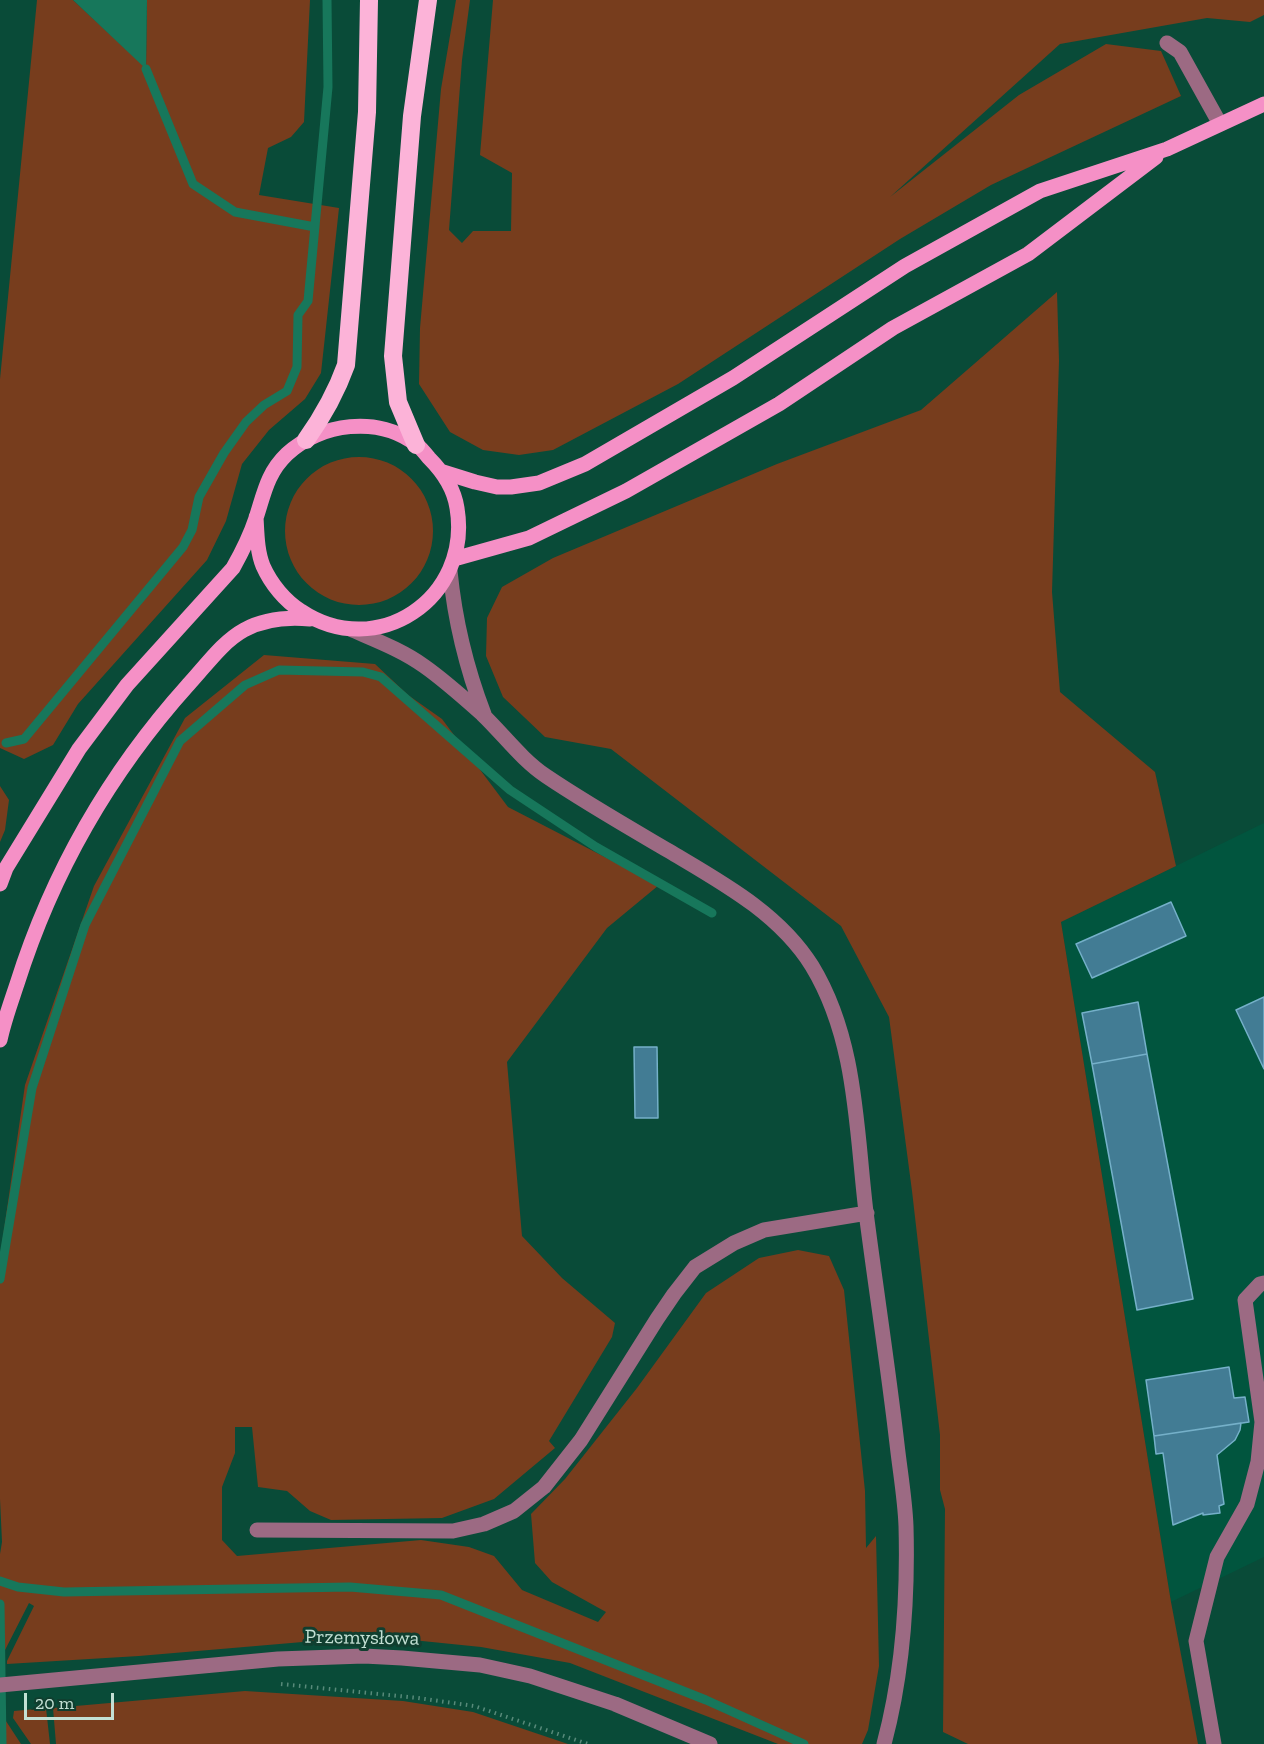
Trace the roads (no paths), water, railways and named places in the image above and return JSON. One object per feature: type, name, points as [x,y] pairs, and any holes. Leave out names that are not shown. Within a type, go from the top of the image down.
[{"type":"highway","points":[[306,440],[323,416],[338,388],[346,365],[367,112],[369,0]]},
{"type":"highway","points":[[416,444],[398,402],[393,356],[412,116],[428,0]]},
{"type":"main road","points":[[443,472],[476,482],[511,487],[538,483],[585,464],[733,378],[904,266],[1040,191],[1167,149],[1264,104]]},
{"type":"main road","points":[[452,565],[529,538],[626,491],[779,404],[893,328],[1028,254],[1167,149]]},
{"type":"main road","points":[[0,884],[6,868],[79,749],[127,685],[233,568],[246,546],[256,518],[261,494],[272,473],[287,454],[306,440],[342,427],[361,426],[381,429],[416,444],[443,472],[451,488],[458,514],[459,541],[452,565],[432,596],[409,616],[370,629],[338,628],[313,620],[294,618],[275,620],[244,630],[212,658],[162,715],[126,761],[96,806],[49,898],[28,949],[0,1041]]},
{"type":"main road","points":[[256,518],[257,542],[263,566],[276,588],[293,606],[313,620]]},
{"type":"street","points":[[1167,43],[1180,52],[1220,124]]},
{"type":"street","points":[[452,565],[457,631],[473,687],[485,717]]},
{"type":"street","points":[[350,629],[398,650],[425,666],[485,717],[516,752],[544,775],[722,882],[768,916],[796,943],[813,968],[841,1029],[850,1069],[906,1523],[905,1606],[900,1663],[884,1744]]},
{"type":"street","points":[[257,1530],[453,1531],[484,1524],[514,1511],[544,1487],[581,1440],[657,1319],[695,1268],[734,1242],[764,1230],[867,1214]]},
{"type":"street","points":[[1214,1744],[1196,1641],[1217,1557],[1247,1504],[1258,1462],[1262,1422],[1245,1300],[1260,1284],[1264,1283]]},
{"type":"street","name":"Przemysłowa","points":[[1,1685],[278,1659],[341,1656],[402,1658],[480,1665],[530,1676],[615,1704],[710,1744]]},
{"type":"waterway","points":[[6,743],[24,739],[183,547],[192,530],[199,497],[224,453],[246,422],[264,405],[287,391],[297,367],[298,315],[308,301],[328,87],[327,0]]},
{"type":"waterway","points":[[146,69],[193,184],[235,212],[315,227]]},
{"type":"waterway","points":[[0,1279],[32,1088],[85,925],[180,741],[245,685],[279,670],[363,672],[381,677],[510,790],[596,847],[712,913]]},
{"type":"waterway","points":[[0,1581],[18,1587],[64,1592],[350,1587],[441,1595],[706,1700],[804,1744]]},
{"type":"waterway","points":[[0,1604],[2,1744]]}]
